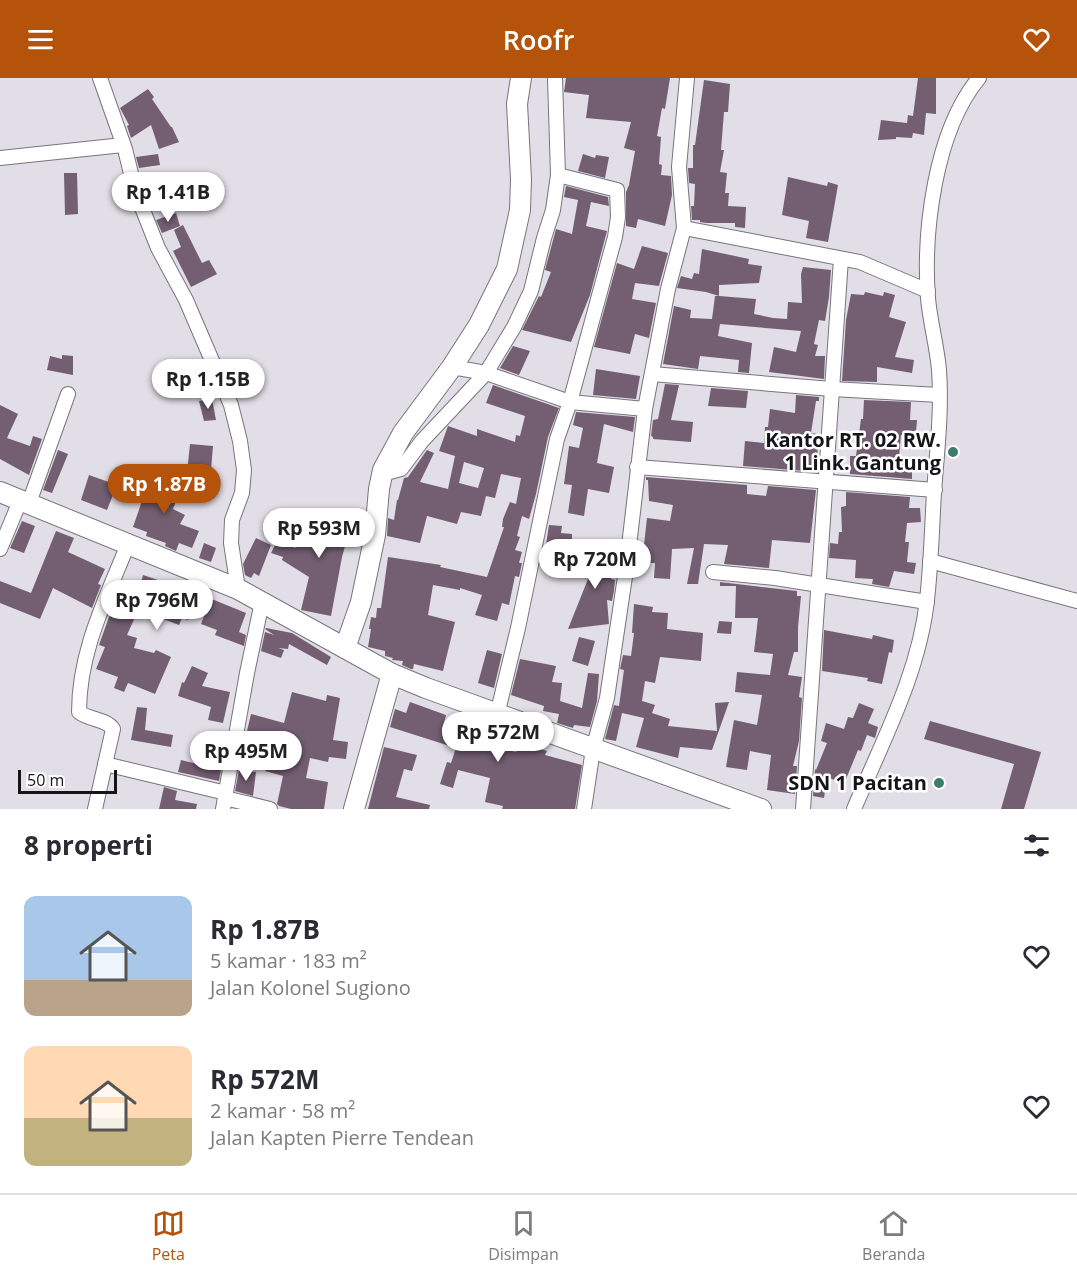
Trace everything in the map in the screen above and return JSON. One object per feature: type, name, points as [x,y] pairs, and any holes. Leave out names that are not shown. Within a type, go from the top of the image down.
[{"type":"main road","points":[[345,648],[361,602],[375,535],[383,470],[403,433],[452,367],[479,325],[507,269],[520,210],[521,179],[517,104],[521,78]]},
{"type":"main road","points":[[0,492],[238,589],[392,674],[497,715],[761,809]]},
{"type":"main road","points":[[354,809],[392,674]]},
{"type":"street","points":[[100,78],[135,189],[158,248],[186,300],[231,405],[244,470],[242,493],[232,520],[231,543],[238,589]]},
{"type":"street","points":[[383,470],[390,472],[401,469],[422,441],[486,373],[514,327],[531,291],[553,210],[558,176],[555,78]]},
{"type":"street","points":[[584,809],[593,749],[607,698],[627,563],[645,409],[668,289],[684,228],[679,167],[687,78]]},
{"type":"street","points":[[854,809],[914,667],[927,602],[939,395],[939,369],[926,267],[932,198],[944,144],[971,88],[979,78]]},
{"type":"street","points":[[0,158],[123,145]]},
{"type":"street","points":[[497,715],[518,628],[557,439],[570,402],[615,237],[618,194],[613,188],[558,176]]},
{"type":"street","points":[[684,228],[860,262],[928,291]]},
{"type":"street","points":[[803,809],[841,259]]},
{"type":"street","points":[[452,367],[486,373],[570,402],[645,409]]},
{"type":"street","points":[[652,374],[832,389],[939,395]]},
{"type":"street","points":[[0,549],[25,502],[68,394]]},
{"type":"street","points":[[637,467],[934,490]]},
{"type":"street","points":[[95,809],[113,726],[79,712],[79,691],[86,650],[128,544]]},
{"type":"street","points":[[930,561],[1077,601]]},
{"type":"street","points":[[712,572],[818,584],[927,602]]},
{"type":"street","points":[[225,800],[262,602]]},
{"type":"street","points":[[105,764],[225,800],[270,809]]},
{"type":"building","points":[[566,78],[670,78],[665,109],[662,108],[657,136],[661,137],[659,164],[662,165],[661,175],[671,176],[672,195],[665,226],[638,219],[636,228],[626,226],[626,192],[635,151],[624,148],[631,122],[586,118],[589,95],[564,92]]},
{"type":"building","points":[[918,78],[936,78],[936,114],[926,113],[924,135],[913,133],[912,138],[896,137],[896,139],[878,140],[881,120],[907,123],[908,115],[913,116]]},
{"type":"building","points":[[704,80],[730,84],[728,112],[724,112],[721,150],[724,150],[720,172],[727,173],[725,193],[729,193],[728,206],[746,207],[745,228],[735,227],[735,223],[706,223],[692,220],[691,206],[694,206],[695,184],[689,183],[688,168],[693,168],[693,145],[695,145]]},
{"type":"building","points":[[148,89],[179,142],[159,149],[151,125],[131,138],[127,126],[129,125],[120,108]]},
{"type":"building","points":[[158,154],[160,165],[139,168],[136,157]]},
{"type":"building","points":[[583,154],[595,158],[596,155],[609,157],[605,178],[578,171]]},
{"type":"building","points":[[64,173],[77,173],[78,214],[65,215]]},
{"type":"building","points":[[788,177],[827,186],[828,182],[838,185],[828,242],[806,238],[809,221],[782,215]]},
{"type":"building","points":[[566,186],[608,197],[609,206],[591,202],[586,226],[607,231],[590,295],[571,342],[522,330],[539,296],[541,297],[551,272],[545,270],[556,229],[572,234],[578,200],[564,197]]},
{"type":"building","points":[[176,213],[180,226],[162,233],[156,220]]},
{"type":"building","points":[[183,225],[202,263],[209,260],[217,274],[191,287],[173,251],[181,247],[174,230]]},
{"type":"building","points":[[642,246],[668,253],[659,286],[635,283],[632,299],[656,303],[649,338],[635,334],[630,354],[594,347],[617,263],[634,269]]},
{"type":"building","points":[[702,249],[749,259],[748,264],[762,266],[759,283],[719,285],[719,296],[677,288],[681,276],[692,279],[694,273],[699,274]]},
{"type":"building","points":[[803,267],[831,270],[825,321],[819,320],[814,344],[818,345],[815,356],[825,356],[824,379],[769,372],[774,347],[796,352],[801,331],[720,324],[718,336],[752,343],[749,373],[738,372],[739,360],[700,356],[698,369],[663,364],[674,306],[691,310],[690,318],[712,319],[715,296],[756,299],[754,314],[787,319],[788,302],[802,303],[801,274]]},
{"type":"building","points":[[865,292],[883,296],[884,292],[895,295],[889,317],[906,322],[895,357],[914,360],[912,373],[877,367],[877,382],[842,381],[846,320],[851,294],[864,295]]},
{"type":"building","points":[[513,346],[530,351],[519,375],[500,368]]},
{"type":"building","points":[[62,355],[73,356],[73,375],[47,370],[50,356],[62,359]]},
{"type":"building","points":[[184,359],[200,359],[201,393],[185,393]]},
{"type":"building","points":[[596,369],[640,376],[636,399],[593,395]]},
{"type":"building","points":[[665,384],[679,385],[671,420],[693,422],[691,442],[653,439],[651,436],[653,420],[658,419]]},
{"type":"building","points":[[493,385],[559,408],[548,437],[529,519],[522,516],[517,536],[520,537],[515,550],[522,552],[519,577],[515,576],[509,605],[502,603],[497,621],[475,615],[482,595],[460,588],[460,590],[433,585],[428,615],[455,622],[443,671],[414,664],[411,669],[402,665],[403,661],[392,660],[393,658],[385,656],[385,651],[368,647],[371,617],[376,618],[377,608],[381,608],[388,557],[441,565],[440,567],[487,577],[504,527],[502,527],[503,519],[510,502],[516,504],[521,478],[501,474],[495,498],[486,496],[481,516],[461,512],[457,524],[427,516],[420,543],[387,536],[388,518],[394,520],[404,478],[408,477],[427,450],[434,453],[420,482],[448,489],[455,456],[439,451],[448,426],[477,436],[477,429],[515,442],[516,435],[520,436],[525,416],[486,403]],"holes":[[[464,462],[484,468],[478,488],[459,483]]]},
{"type":"building","points":[[711,388],[748,391],[746,408],[708,406]]},
{"type":"building","points":[[796,395],[819,397],[819,401],[816,401],[811,433],[818,434],[817,472],[743,466],[745,441],[764,443],[770,409],[795,413]]},
{"type":"building","points":[[212,399],[216,420],[204,421],[199,401]]},
{"type":"building","points":[[864,400],[911,402],[910,420],[917,420],[916,432],[909,432],[909,436],[901,435],[899,458],[912,459],[912,479],[850,474],[850,456],[856,456]]},
{"type":"building","points":[[0,405],[18,414],[7,438],[30,446],[33,436],[42,439],[29,475],[0,459]]},
{"type":"building","points":[[576,412],[635,417],[633,432],[604,424],[597,463],[614,467],[609,493],[588,489],[584,516],[568,513],[572,485],[564,484],[569,446],[579,448],[583,428],[573,425]]},
{"type":"building","points":[[190,444],[213,446],[211,470],[202,469],[199,486],[174,481],[176,471],[187,473]]},
{"type":"building","points":[[58,450],[68,454],[52,493],[43,490]]},
{"type":"building","points":[[89,475],[117,485],[107,510],[81,500]]},
{"type":"building","points":[[151,475],[182,486],[173,509],[185,515],[180,524],[199,531],[192,548],[179,543],[176,551],[165,546],[166,543],[146,536],[147,532],[133,527]]},
{"type":"building","points":[[646,477],[747,485],[747,494],[766,496],[768,486],[816,490],[810,543],[772,540],[769,568],[724,564],[728,545],[704,544],[698,584],[687,584],[694,548],[672,549],[670,579],[654,578],[655,563],[642,563],[647,518],[670,521],[673,505],[649,501]]},
{"type":"building","points":[[846,492],[910,497],[909,508],[920,508],[921,522],[907,523],[905,542],[909,542],[907,562],[916,563],[914,574],[894,571],[889,587],[872,584],[873,579],[855,578],[856,560],[829,558],[830,543],[838,544],[839,532],[842,532],[841,507],[846,506]]},
{"type":"building","points":[[324,511],[347,512],[348,519],[348,536],[331,616],[301,610],[309,577],[282,560],[283,557],[271,553],[278,539],[295,548],[304,534],[309,515],[324,519]]},
{"type":"building","points":[[22,521],[35,526],[24,553],[10,548]]},
{"type":"building","points":[[549,525],[562,526],[561,533],[572,534],[572,543],[577,543],[575,556],[545,551]]},
{"type":"building","points":[[56,531],[74,538],[68,552],[105,569],[98,584],[101,585],[92,608],[53,588],[40,619],[0,603],[0,581],[31,593]]},
{"type":"building","points":[[256,538],[271,545],[259,576],[254,573],[251,578],[245,575],[243,564]]},
{"type":"building","points":[[204,543],[216,548],[211,562],[199,558]]},
{"type":"building","points":[[582,549],[614,553],[611,579],[615,580],[614,591],[612,601],[607,600],[609,624],[568,629],[592,569],[580,568]]},
{"type":"building","points":[[143,575],[158,580],[157,584],[179,595],[181,589],[197,593],[246,613],[239,632],[246,635],[244,646],[215,635],[217,630],[201,624],[206,611],[194,606],[188,620],[182,618],[179,625],[163,619],[161,623],[136,615],[127,635],[137,638],[134,648],[154,653],[156,650],[171,657],[155,694],[128,683],[124,692],[114,688],[118,677],[96,669],[105,647],[99,645],[118,592],[137,598]]},
{"type":"building","points":[[720,582],[797,591],[797,596],[801,596],[798,652],[794,652],[788,675],[802,677],[799,697],[802,698],[799,741],[793,766],[797,766],[795,794],[767,790],[771,755],[750,751],[747,770],[726,767],[734,720],[757,725],[762,695],[735,692],[737,672],[770,675],[773,654],[754,652],[758,618],[735,618],[736,586],[720,586]]},
{"type":"building","points":[[634,604],[653,607],[652,612],[668,613],[667,629],[703,633],[701,661],[660,657],[655,683],[645,681],[642,701],[655,705],[652,713],[670,719],[668,726],[717,731],[715,703],[729,702],[712,750],[680,747],[678,758],[636,747],[644,718],[622,713],[616,741],[605,739],[614,705],[619,706],[624,670],[620,669],[623,655],[631,656]]},
{"type":"building","points":[[719,621],[732,622],[731,634],[717,633]]},
{"type":"building","points":[[266,628],[292,633],[331,657],[327,665],[289,644],[288,649],[278,648],[284,650],[281,658],[261,651],[265,632],[274,635]]},
{"type":"building","points":[[824,630],[872,639],[873,635],[894,640],[882,684],[867,681],[868,678],[822,671]]},
{"type":"building","points":[[579,637],[595,641],[588,666],[572,661]]},
{"type":"building","points":[[487,650],[502,654],[494,688],[478,683]]},
{"type":"building","points":[[520,659],[556,666],[552,682],[562,683],[560,701],[582,708],[588,673],[599,674],[597,701],[590,727],[574,725],[573,728],[557,723],[559,714],[543,711],[544,706],[511,695]]},
{"type":"building","points":[[192,666],[208,673],[202,686],[230,692],[223,723],[208,720],[211,707],[178,696],[182,682],[184,683]]},
{"type":"building","points":[[292,692],[326,701],[327,695],[340,698],[333,740],[348,742],[346,759],[329,757],[328,762],[310,758],[306,778],[328,782],[324,809],[291,809],[279,806],[277,804],[283,776],[265,771],[270,752],[243,748],[251,714],[284,723]]},
{"type":"building","points":[[410,702],[446,715],[444,723],[472,732],[475,725],[495,731],[491,745],[516,752],[519,739],[547,751],[545,755],[582,765],[575,809],[502,809],[503,806],[485,802],[490,778],[458,770],[453,788],[440,784],[447,762],[451,763],[456,748],[390,727],[395,709],[406,713]]},
{"type":"building","points":[[859,703],[874,709],[868,723],[878,727],[875,738],[867,735],[844,784],[827,777],[824,798],[813,796],[815,769],[827,743],[821,741],[826,723],[844,729],[848,717],[853,718]]},
{"type":"building","points":[[137,707],[147,708],[145,730],[173,735],[171,747],[131,740]]},
{"type":"building","points":[[930,721],[1041,752],[1024,809],[1001,809],[1014,764],[924,739]]},
{"type":"building","points":[[384,747],[417,755],[412,771],[404,769],[396,797],[430,805],[429,809],[368,809]]},
{"type":"building","points":[[181,760],[221,770],[219,781],[178,772]]},
{"type":"building","points":[[239,770],[256,772],[253,796],[235,791]]},
{"type":"building","points":[[164,787],[177,791],[175,800],[197,804],[196,809],[159,809]]},
{"type":"place","name":"Kantor RT. 02 RW. 1 Link. Gantung","points":[[953,452]]},
{"type":"place","name":"SDN 1 Pacitan","points":[[939,783]]}]
